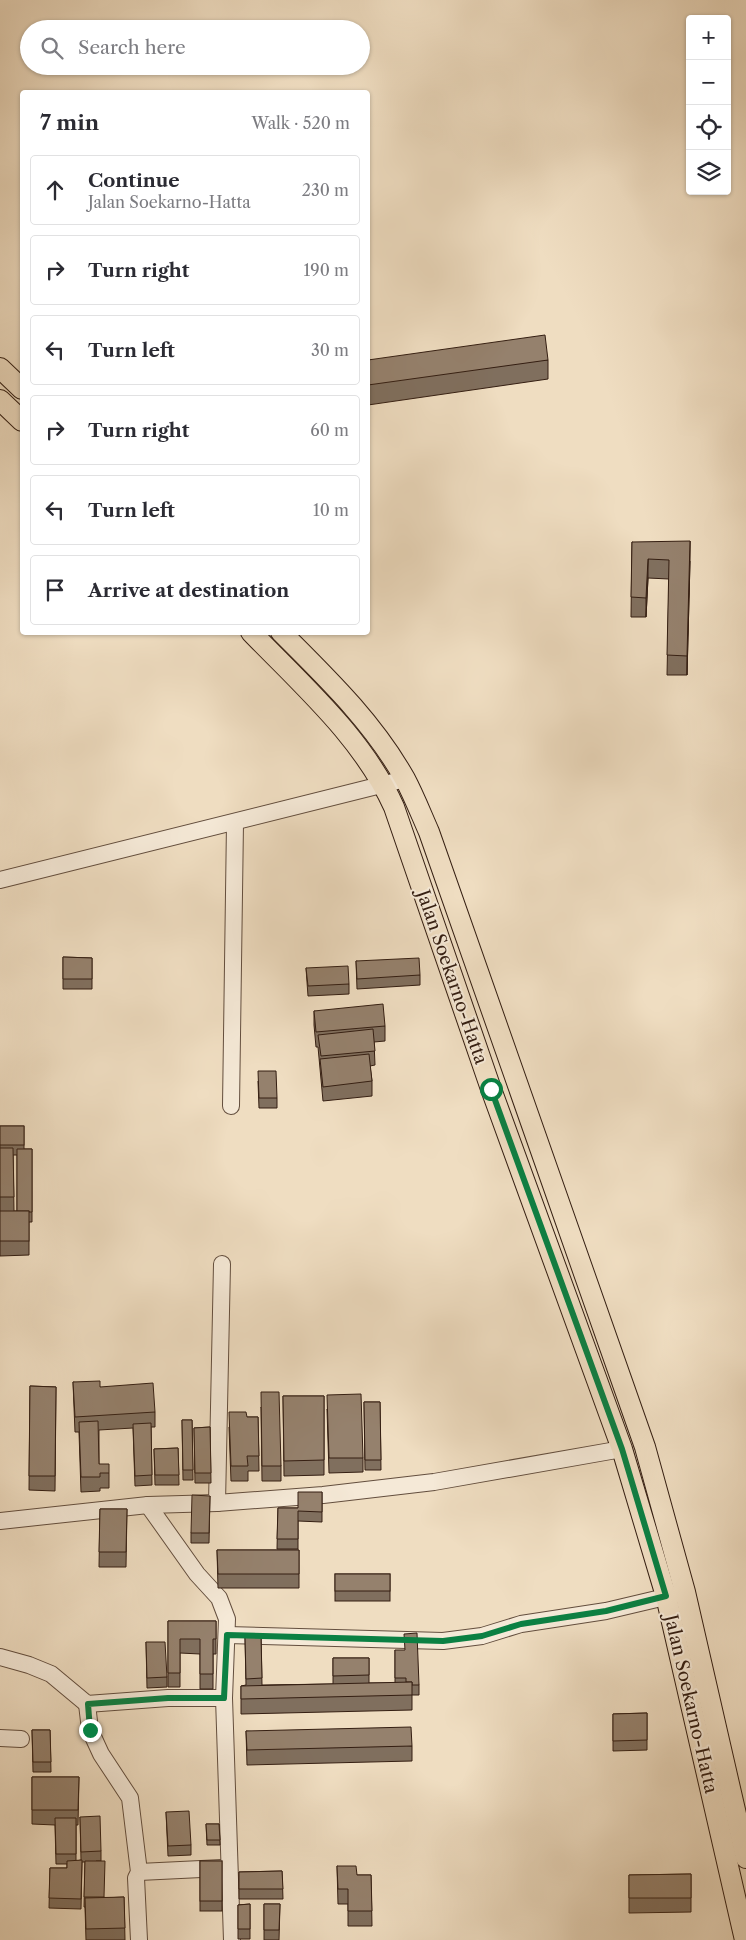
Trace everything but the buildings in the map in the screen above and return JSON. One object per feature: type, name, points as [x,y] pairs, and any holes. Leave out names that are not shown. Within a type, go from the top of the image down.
[{"type":"main road","points":[[2,373],[20,388]]},
{"type":"main road","points":[[0,400],[20,419]]},
{"type":"main road","name":"Jalan Soekarno-Hatta","points":[[254,635],[319,703],[372,765],[384,784],[394,807],[481,1062],[676,1594],[746,1858]]},
{"type":"main road","name":"Jalan Soekarno-Hatta","points":[[284,635],[348,699],[374,732],[405,779],[429,832],[645,1447],[745,1940]]},
{"type":"street","points":[[0,880],[405,779]]},
{"type":"street","points":[[232,1106],[235,822]]},
{"type":"street","points":[[217,1503],[222,1264]]},
{"type":"street","points":[[0,1521],[148,1505],[217,1503],[323,1495],[434,1482],[622,1449]]},
{"type":"street","points":[[148,1505],[198,1574],[218,1598],[227,1619],[224,1698],[232,1940]]},
{"type":"street","points":[[227,1635],[443,1641],[482,1636],[521,1624],[606,1611],[676,1594]]},
{"type":"street","points":[[0,1657],[30,1664],[51,1674],[88,1704],[168,1698],[224,1698]]},
{"type":"street","points":[[88,1704],[90,1730],[101,1754],[130,1798],[139,1872],[136,1878],[139,1940]]},
{"type":"street","points":[[0,1738],[21,1739]]},
{"type":"street","points":[[139,1872],[229,1868]]},
{"type":"route","points":[[90,1730],[88,1704],[168,1698],[224,1698],[227,1635],[443,1641],[482,1636],[521,1624],[606,1611],[666,1596],[622,1449],[491,1089]]}]
